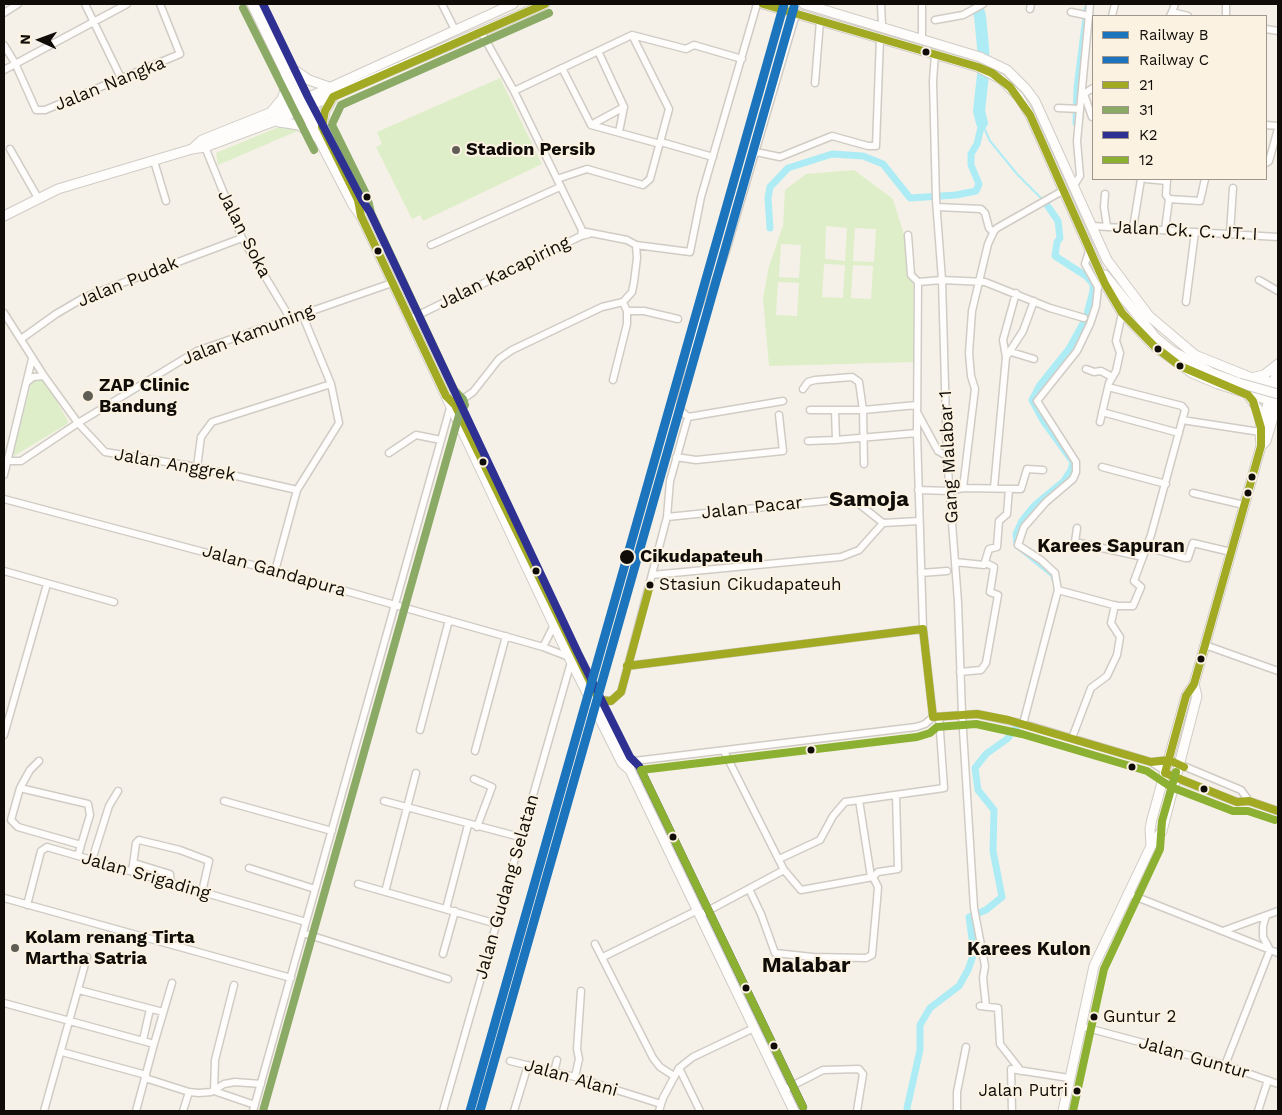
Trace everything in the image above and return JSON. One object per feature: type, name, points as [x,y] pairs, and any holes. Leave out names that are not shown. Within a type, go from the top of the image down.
[{"type":"main road","points":[[252,4],[308,108],[323,145],[353,205],[361,216],[446,396],[600,700],[626,762]]},
{"type":"main road","points":[[260,4],[287,69],[282,100],[270,118]]},
{"type":"main road","points":[[4,216],[58,189],[192,149],[205,148],[270,118],[303,99],[513,4]]},
{"type":"main road","points":[[192,149],[202,140],[308,108],[545,4]]},
{"type":"main road","points":[[763,4],[935,54],[992,73],[1010,87],[1020,98],[1121,316],[1154,346],[1180,366],[1201,377],[1276,402]]},
{"type":"main road","points":[[804,4],[980,56],[993,62],[1018,79],[1035,101],[1124,298]]},
{"type":"main road","points":[[287,69],[308,80],[330,87]]},
{"type":"main road","points":[[322,127],[325,111],[334,97]]},
{"type":"main road","points":[[308,108],[322,127],[358,200],[361,216]]},
{"type":"main road","points":[[270,118],[299,125],[310,132],[323,145]]},
{"type":"main road","points":[[1107,260],[1149,316],[1195,355],[1252,378],[1276,384]]},
{"type":"main road","points":[[1098,265],[1156,338],[1172,351],[1212,373],[1278,394]]},
{"type":"main road","points":[[1252,378],[1264,375],[1278,364]]},
{"type":"main road","points":[[1151,846],[1150,829],[1186,696],[1194,684],[1264,430],[1276,402],[1278,368]]},
{"type":"main road","points":[[1248,394],[1258,410],[1264,430]]},
{"type":"main road","points":[[1264,430],[1278,416]]},
{"type":"main road","points":[[494,492],[570,660],[630,770],[794,1111]]},
{"type":"main road","points":[[1063,1111],[1094,966],[1151,846],[1162,830],[1196,696],[1194,684]]},
{"type":"street","points":[[4,13],[18,4]]},
{"type":"street","points":[[85,4],[121,78]]},
{"type":"street","points":[[4,70],[127,4]]},
{"type":"street","name":"Jalan Nangka","points":[[15,63],[36,110],[40,112],[180,54],[160,4]]},
{"type":"street","points":[[442,4],[455,30]]},
{"type":"street","points":[[582,233],[627,240],[636,245],[690,252],[699,208],[757,4]]},
{"type":"street","points":[[881,4],[882,26]]},
{"type":"street","points":[[922,4],[922,39]]},
{"type":"street","points":[[935,20],[963,15],[983,4]]},
{"type":"street","points":[[1074,185],[1080,176],[1081,170],[1077,141],[1077,109],[1083,95],[1090,53],[1087,16],[1090,4]]},
{"type":"street","points":[[1171,14],[1175,4]]},
{"type":"street","points":[[1071,12],[1087,16]]},
{"type":"street","points":[[688,417],[680,410],[681,400],[701,323],[756,152],[796,14]]},
{"type":"street","points":[[815,82],[820,21]]},
{"type":"street","name":"Jalan Kacapiring","points":[[410,319],[582,233],[514,92],[481,32]]},
{"type":"street","points":[[514,92],[632,35],[686,49],[694,46],[742,59]]},
{"type":"street","points":[[556,179],[582,169],[592,169],[643,185],[647,184],[650,180],[669,109],[632,35]]},
{"type":"street","points":[[756,152],[780,157],[832,136],[876,146],[880,38]]},
{"type":"street","points":[[4,45],[15,63]]},
{"type":"street","points":[[598,51],[624,107],[619,132]]},
{"type":"street","name":"Gang Malabar 1","points":[[935,54],[933,81],[936,200],[942,280],[947,456],[956,562],[962,714],[974,908],[985,966],[983,1006],[998,1008],[1000,1044],[1021,1071]]},
{"type":"street","points":[[562,68],[591,125],[713,157]]},
{"type":"street","points":[[1083,95],[1092,89]]},
{"type":"street","points":[[1083,95],[1092,116]]},
{"type":"street","points":[[591,125],[624,107]]},
{"type":"street","points":[[1058,108],[1077,109]]},
{"type":"street","points":[[1267,162],[1278,128]]},
{"type":"street","name":"Jalan Soka","points":[[205,148],[242,238],[290,318]]},
{"type":"street","points":[[10,149],[38,198]]},
{"type":"street","points":[[154,161],[166,201]]},
{"type":"street","points":[[1133,228],[1141,180]]},
{"type":"street","points":[[1165,230],[1168,199],[1166,195],[1167,180]]},
{"type":"street","points":[[1168,199],[1200,201],[1204,180]]},
{"type":"street","points":[[431,244],[560,187]]},
{"type":"street","points":[[1230,233],[1233,188]]},
{"type":"street","points":[[963,488],[975,389],[969,366],[969,338],[972,311],[993,232],[1064,190]]},
{"type":"street","points":[[1105,194],[1107,226]]},
{"type":"street","points":[[937,207],[981,209],[985,213],[989,228],[993,232]]},
{"type":"street","name":"Jalan Ck. C. JT. I","points":[[1092,226],[1278,237]]},
{"type":"street","points":[[1186,302],[1195,232]]},
{"type":"street","points":[[779,859],[820,840],[842,804],[944,788],[923,629],[916,433],[918,282],[912,275],[908,235]]},
{"type":"street","name":"Jalan Pudak","points":[[22,339],[56,314],[85,297],[242,238]]},
{"type":"street","points":[[214,1091],[254,1108],[441,440],[452,407],[473,392],[499,360],[512,350],[602,307],[623,302],[632,292],[637,258],[636,245]]},
{"type":"street","points":[[1023,724],[1058,590],[1055,573],[1041,560],[1021,548],[1018,539],[1030,520],[1046,502],[1073,480],[1076,472],[1076,462],[1037,401],[1077,351],[1090,324],[1096,306],[1098,288],[1085,264],[1090,248]]},
{"type":"street","points":[[918,282],[942,280],[980,282],[1084,318]]},
{"type":"street","points":[[1259,280],[1278,290]]},
{"type":"street","name":"Jalan Kamuning","points":[[8,462],[21,461],[78,423],[197,352],[392,283]]},
{"type":"street","points":[[994,488],[1008,354],[1004,334],[1016,293]]},
{"type":"street","points":[[1008,354],[1023,331],[1034,301]]},
{"type":"street","points":[[612,380],[627,324],[627,311],[623,302]]},
{"type":"street","points":[[627,311],[644,310],[678,319]]},
{"type":"street","points":[[275,571],[297,490],[339,423],[331,384],[302,314]]},
{"type":"street","points":[[1100,422],[1108,387],[1116,371],[1120,353],[1116,342],[1121,316]]},
{"type":"street","name":"Jalan Anggrek","points":[[5,317],[22,339],[32,359],[78,423],[105,452],[197,467],[297,490]]},
{"type":"street","points":[[1008,354],[1034,359]]},
{"type":"street","points":[[4,475],[28,382],[32,359]]},
{"type":"street","points":[[1086,369],[1101,372],[1112,377]]},
{"type":"street","points":[[28,382],[33,377],[44,376]]},
{"type":"street","points":[[803,389],[808,382],[856,379],[859,382],[863,410],[864,464]]},
{"type":"street","points":[[197,467],[201,436],[212,422],[331,384]]},
{"type":"street","points":[[1058,590],[1114,605],[1135,606],[1141,586],[1134,582],[1147,547],[1179,433],[1184,406],[1108,387]]},
{"type":"street","points":[[688,417],[783,401]]},
{"type":"street","points":[[810,410],[863,410],[917,405]]},
{"type":"street","points":[[835,410],[836,440]]},
{"type":"street","points":[[1102,412],[1179,433]]},
{"type":"street","points":[[917,413],[938,451],[947,456]]},
{"type":"street","points":[[676,458],[696,460],[783,450],[779,415]]},
{"type":"street","points":[[600,700],[611,701],[621,692],[667,518],[669,505],[668,488],[688,417]]},
{"type":"street","points":[[1182,420],[1264,430]]},
{"type":"street","points":[[808,442],[916,433]]},
{"type":"street","points":[[389,453],[416,435],[441,440]]},
{"type":"street","points":[[1102,467],[1166,484]]},
{"type":"street","points":[[918,490],[950,491],[963,488],[1022,489],[1027,469],[1043,470]]},
{"type":"street","points":[[986,563],[989,549],[996,548],[998,545],[999,521],[1006,514],[1009,489]]},
{"type":"street","points":[[1193,493],[1244,505]]},
{"type":"street","name":"Jalan Gandapura","points":[[4,499],[275,571],[506,636],[543,647],[570,660]]},
{"type":"street","name":"Jalan Pacar","points":[[667,518],[845,499],[854,500],[883,522]]},
{"type":"street","points":[[652,576],[841,557],[858,550],[883,522],[919,521]]},
{"type":"street","points":[[1077,528],[1075,542],[1143,557]]},
{"type":"street","points":[[1147,547],[1185,558],[1188,558],[1193,543],[1231,552]]},
{"type":"street","points":[[956,562],[993,565],[990,592],[998,595],[986,663],[981,670],[960,672]]},
{"type":"street","points":[[921,573],[947,571]]},
{"type":"street","points":[[4,572],[114,602]]},
{"type":"street","points":[[4,735],[47,584]]},
{"type":"street","points":[[1072,738],[1091,688],[1107,676],[1117,655],[1120,637],[1111,623],[1114,605]]},
{"type":"street","points":[[420,730],[449,620]]},
{"type":"street","points":[[543,647],[554,625]]},
{"type":"street","points":[[627,666],[923,629]]},
{"type":"street","points":[[475,751],[506,636]]},
{"type":"street","points":[[1205,645],[1278,672]]},
{"type":"street","name":"Jalan Gudang Selatan","points":[[443,1111],[570,660]]},
{"type":"street","points":[[626,762],[916,727],[936,717],[977,714],[1023,724],[1151,762],[1165,773],[1237,802],[1249,800]]},
{"type":"street","points":[[724,751],[784,870],[797,889],[804,891],[872,877],[878,872],[899,868],[896,796]]},
{"type":"street","points":[[1151,762],[1169,760],[1240,790],[1249,800],[1278,811]]},
{"type":"street","points":[[39,761],[30,770],[20,788],[11,818],[14,824],[81,845]]},
{"type":"street","points":[[385,892],[416,774]]},
{"type":"street","points":[[474,779],[491,784],[492,787],[477,827]]},
{"type":"street","points":[[20,788],[88,804],[90,815],[78,856]]},
{"type":"street","points":[[92,860],[109,806],[118,791]]},
{"type":"street","points":[[749,889],[761,914],[775,952],[806,956],[866,958],[872,954],[878,886],[872,877],[859,800]]},
{"type":"street","points":[[224,801],[332,831]]},
{"type":"street","points":[[384,801],[468,825],[520,837]]},
{"type":"street","points":[[446,909],[468,825]]},
{"type":"street","points":[[132,872],[136,843],[139,840],[206,859],[209,860],[210,864],[202,892]]},
{"type":"street","name":"Jalan Srigading","points":[[27,905],[43,849],[50,848],[306,922]]},
{"type":"street","points":[[134,863],[170,874],[171,883]]},
{"type":"street","points":[[249,868],[315,889]]},
{"type":"street","points":[[603,957],[749,889],[784,870]]},
{"type":"street","points":[[358,884],[497,924]]},
{"type":"street","points":[[1129,894],[1278,953]]},
{"type":"street","points":[[4,898],[291,978]]},
{"type":"street","points":[[443,954],[455,911]]},
{"type":"street","points":[[1223,931],[1278,911]]},
{"type":"street","points":[[1225,1065],[1270,950],[1263,937],[1262,926],[1266,916]]},
{"type":"street","points":[[303,934],[448,979]]},
{"type":"street","points":[[595,944],[652,1058],[660,1067],[674,1076]]},
{"type":"street","points":[[44,1111],[87,957]]},
{"type":"street","points":[[136,1111],[172,983]]},
{"type":"street","points":[[214,1091],[215,1060],[234,985]]},
{"type":"street","points":[[79,990],[164,1012]]},
{"type":"street","points":[[575,1077],[579,1059],[577,1050],[582,991]]},
{"type":"street","points":[[4,1003],[154,1044]]},
{"type":"street","points":[[142,1040],[150,1009]]},
{"type":"street","name":"Jalan Guntur","points":[[1080,1026],[1225,1065],[1278,1084]]},
{"type":"street","points":[[659,1111],[679,1068],[693,1057],[754,1028]]},
{"type":"street","points":[[956,1111],[957,1092],[966,1047]]},
{"type":"street","points":[[62,1052],[189,1092],[208,1093],[230,1082],[261,1084]]},
{"type":"street","points":[[554,1072],[557,1060]]},
{"type":"street","name":"Jalan Alani","points":[[510,1061],[575,1077],[661,1104]]},
{"type":"street","points":[[514,1111],[528,1065]]},
{"type":"street","points":[[679,1068],[687,1080],[700,1111]]},
{"type":"street","points":[[784,1090],[823,1070],[859,1069],[863,1074],[857,1111]]},
{"type":"street","points":[[1012,1111],[1011,1069],[1069,1078]]},
{"type":"street","points":[[1258,1111],[1268,1080]]},
{"type":"street","points":[[183,1111],[189,1092]]},
{"type":"green space","name":"Stadion Persib","points":[[500,78],[542,164],[423,221],[420,215],[412,219],[376,147],[382,144],[377,132]]},
{"type":"green space","points":[[292,125],[300,130],[218,165],[216,153],[281,126]]},
{"type":"green space","points":[[854,170],[893,199],[913,264],[914,362],[769,366],[763,298],[769,266],[783,226],[785,190],[806,174]],"holes":[[[826,226],[847,228],[845,261],[825,259]],[[855,228],[876,229],[874,262],[853,261]],[[781,244],[801,245],[799,278],[779,277]],[[824,264],[845,265],[843,298],[822,297]],[[853,265],[873,266],[871,299],[851,298]],[[778,282],[799,283],[797,316],[776,315]]]},
{"type":"green space","points":[[44,379],[68,421],[67,424],[14,456],[31,384],[34,380]]},
{"type":"waterway","points":[[976,4],[980,16],[984,66],[979,111],[982,123]]},
{"type":"waterway","points":[[1076,123],[1077,88],[1087,9]]},
{"type":"waterway","points":[[982,123],[990,141],[1017,174],[1041,198]]},
{"type":"waterway","points":[[770,228],[768,198],[770,187],[788,168],[832,154],[863,156],[883,164],[910,198],[956,195],[976,191],[979,184],[971,165],[971,154],[977,144],[982,123]]},
{"type":"waterway","points":[[1047,205],[1058,221],[1060,238],[1057,242],[1055,256],[1086,276],[1093,284],[1086,318],[1069,349],[1040,385],[1032,400],[1044,422],[1073,462],[1071,470],[1064,481],[1034,506],[1022,521],[1016,534],[1017,545],[1053,574],[1055,579]]},
{"type":"waterway","points":[[908,1111],[907,1108],[920,1050],[920,1025],[930,1008],[959,986],[968,970],[974,953],[969,917],[986,910],[1002,897],[993,851],[994,810],[978,790],[975,768],[986,754],[1007,739],[1022,720]]},
{"type":"rail line","name":"B","points":[[470,1111],[784,4]]},
{"type":"rail line","name":"C","points":[[480,1111],[794,7]]},
{"type":"transit line","name":"K2","points":[[263,4],[308,97],[370,212],[578,653],[630,757],[639,766],[803,1107]]},
{"type":"transit line","name":"21","points":[[545,4],[333,97],[325,111],[322,127],[358,200],[361,216],[446,396],[455,405],[599,700],[611,701],[621,692],[650,585]]},
{"type":"transit line","name":"21","points":[[763,4],[978,67],[992,73],[1010,87],[1030,115],[1105,284],[1122,313],[1154,346],[1180,366],[1248,395],[1253,401],[1261,428],[1261,446],[1194,684],[1186,696],[1165,773],[1237,802],[1249,801],[1278,811]]},
{"type":"transit line","name":"31","points":[[243,8],[314,150]]},
{"type":"transit line","name":"31","points":[[263,1111],[459,415],[465,405],[463,399],[454,390],[371,213],[367,196],[332,125],[341,105],[549,13]]},
{"type":"transit line","name":"21","points":[[627,666],[923,629],[933,717],[977,714],[1008,720],[1151,762],[1169,760],[1184,767]]},
{"type":"transit line","name":"12","points":[[803,1107],[641,770],[917,737],[930,733],[937,727],[976,724],[1022,734],[1147,771],[1171,787],[1233,811],[1248,811],[1275,820]]},
{"type":"transit line","name":"12","points":[[1073,1111],[1104,969],[1160,849],[1162,821],[1176,772]]},
{"type":"place","name":"Stadion Persib","points":[[456,150]]},
{"type":"place","name":"ZAP Clinic Bandung","points":[[88,396]]},
{"type":"place","name":"Cikudapateuh","points":[[627,557]]},
{"type":"place","name":"Stasiun Cikudapateuh","points":[[650,585]]},
{"type":"place","name":"Kolam renang Tirta Martha Satria","points":[[15,948]]},
{"type":"place","name":"Guntur 2","points":[[1094,1017]]},
{"type":"place","name":"Jalan Putri","points":[[1077,1091]]},
{"type":"district","name":"Samoja","points":[[869,500]]},
{"type":"district","name":"Karees Sapuran","points":[[1111,546]]},
{"type":"district","name":"Karees Kulon","points":[[1029,949]]},
{"type":"district","name":"Malabar","points":[[806,966]]}]
